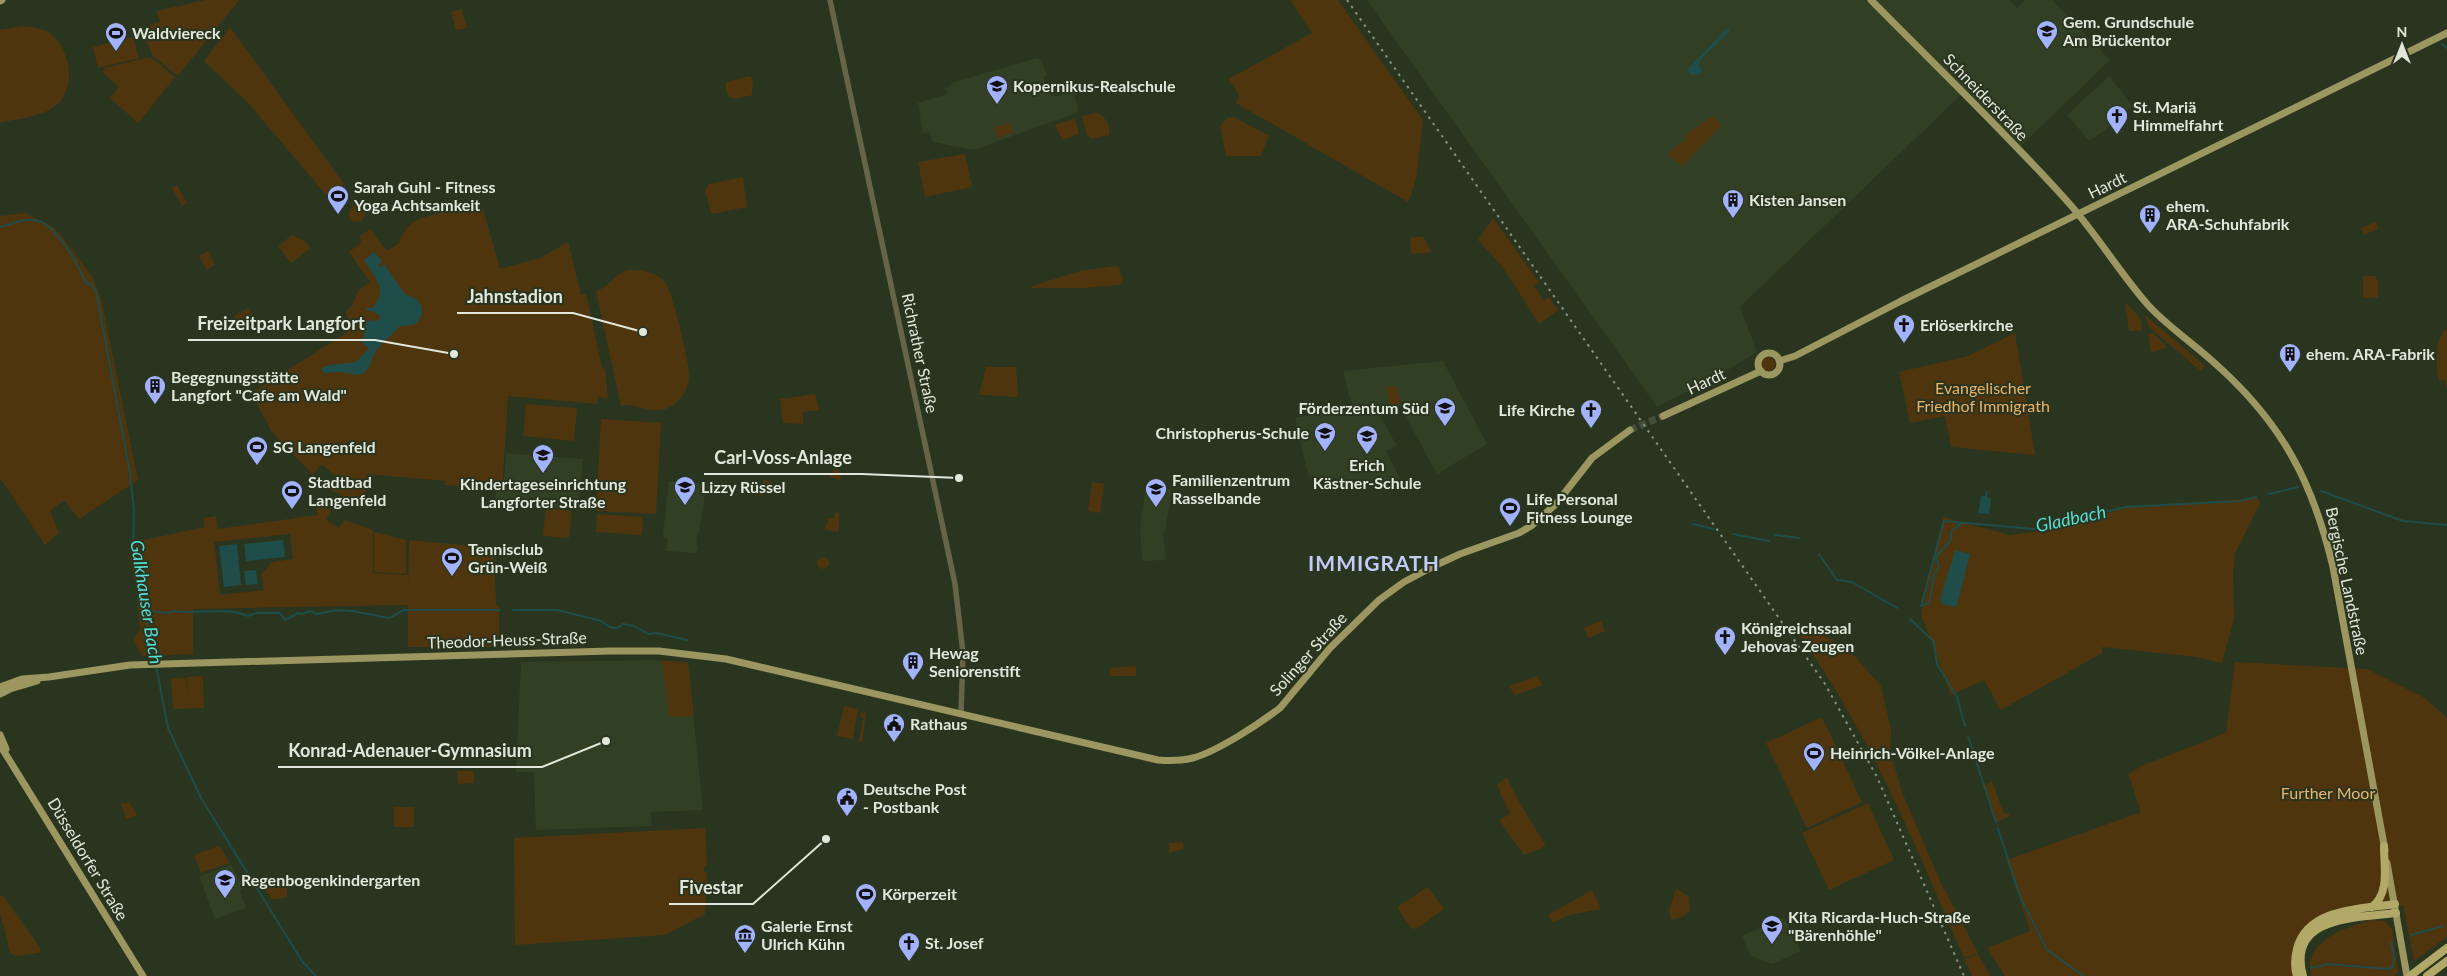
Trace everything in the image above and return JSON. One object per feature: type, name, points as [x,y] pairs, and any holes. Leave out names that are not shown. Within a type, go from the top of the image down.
[{"type":"highway","points":[[2372,908],[2384,891],[2384,846]]},
{"type":"highway","points":[[2297,976],[2295,962],[2299,943],[2312,925],[2331,914],[2395,904]]},
{"type":"highway","points":[[2303,976],[2301,958],[2303,947],[2318,928],[2338,919],[2396,912]]},
{"type":"highway","points":[[2409,976],[2447,948]]},
{"type":"highway","points":[[2428,975],[2447,961]]},
{"type":"main road","name":"Schneiderstraße","points":[[1871,0],[2019,150],[2079,215]]},
{"type":"main road","name":"Hardt","points":[[1780,361],[1796,356],[1901,301],[2447,33]]},
{"type":"main road","name":"Bergische Landstraße","points":[[2079,215],[2123,275],[2150,306],[2219,366],[2252,400],[2276,428],[2302,474],[2323,524],[2333,567],[2409,976]]},
{"type":"main road","points":[[1773,354],[1780,361],[1780,367],[1774,374],[1767,375],[1761,371],[1758,362],[1764,355],[1773,354]]},
{"type":"main road","name":"Hardt","points":[[1663,416],[1761,371]]},
{"type":"main road","name":"Solinger Straße","points":[[961,713],[1158,760],[1177,760],[1207,752],[1268,717],[1280,708],[1336,642],[1379,600],[1404,582],[1436,565],[1519,533],[1531,526],[1556,504],[1592,458],[1630,430]]},
{"type":"main road","name":"Theodor-Heuss-Straße","points":[[0,694],[10,689],[50,678],[118,666],[610,650],[659,651],[756,665],[961,713]]},
{"type":"main road","name":"Theodor-Heuss-Straße","points":[[0,687],[22,679],[50,678]]},
{"type":"main road","name":"Düsseldorfer Straße","points":[[0,735],[9,756]]},
{"type":"main road","name":"Düsseldorfer Straße","points":[[0,745],[9,756],[143,976]]},
{"type":"street","name":"Richrather Straße","points":[[830,0],[955,584],[963,653],[961,713]]},
{"type":"shaded area","points":[[1367,0],[2009,0],[2017,8],[2025,0],[2052,0],[2110,60],[2021,146],[1965,91],[1740,307],[1757,352],[1711,380],[1657,407]]},
{"type":"shaded area","name":"Kopernikus-Realschule","points":[[1037,58],[1041,60],[1047,75],[1043,77],[1050,94],[1056,97],[1073,91],[1078,110],[1076,113],[974,150],[933,142],[928,132],[923,134],[918,103],[947,94],[945,88],[950,87],[952,83]]},
{"type":"shaded area","points":[[2109,76],[2133,106],[2126,111],[2128,114],[2089,141],[2067,115]]},
{"type":"shaded area","points":[[1443,361],[1487,444],[1437,474],[1400,406],[1376,408],[1397,446],[1386,451],[1402,483],[1308,475],[1295,417],[1353,411],[1343,371]]},
{"type":"shaded area","name":"Kindertageseinrichtung Langforter Straße","points":[[506,453],[583,459],[579,510],[495,503],[496,489],[503,490]]},
{"type":"shaded area","name":"Lizzy Rüssel","points":[[669,481],[707,483],[699,532],[696,538],[698,549],[695,553],[666,551],[668,539],[663,536]]},
{"type":"shaded area","name":"Familienzentrum Rasselbande","points":[[1146,485],[1172,489],[1165,532],[1163,533],[1166,560],[1142,561],[1140,527]]},
{"type":"shaded area","points":[[653,660],[688,663],[703,810],[651,812],[652,826],[536,830],[534,772],[516,772],[521,662]]},
{"type":"shaded area","name":"Regenbogenkindergarten","points":[[231,865],[244,888],[240,891],[246,908],[215,919],[199,876]]},
{"type":"shaded area","name":"Kita Ricarda-Huch-Straße \"Bärenhöhle\"","points":[[1784,917],[1801,951],[1772,964],[1751,956],[1742,936]]},
{"type":"green space","points":[[205,0],[239,0],[178,76],[153,56],[141,28],[160,22],[157,11]]},
{"type":"green space","points":[[1290,0],[1338,0],[1423,120],[1416,179],[1408,202],[1236,103],[1239,96],[1229,79],[1312,33]]},
{"type":"green space","points":[[461,9],[467,28],[456,30],[451,12]]},
{"type":"green space","points":[[23,26],[44,30],[55,38],[67,59],[69,70],[68,82],[65,93],[59,103],[49,110],[0,123],[0,30]]},
{"type":"green space","points":[[230,27],[344,184],[327,196],[250,105],[204,61]]},
{"type":"green space","name":"Waldviereck","points":[[133,37],[139,58],[98,68],[93,47]]},
{"type":"green space","points":[[150,57],[175,77],[138,123],[110,98],[119,87],[103,73],[104,68]]},
{"type":"green space","points":[[750,76],[753,79],[752,95],[736,99],[729,97],[726,92],[726,82]]},
{"type":"green space","points":[[1098,113],[1107,122],[1109,135],[1091,139],[1087,135],[1082,116]]},
{"type":"green space","points":[[1713,116],[1722,125],[1682,166],[1667,154],[1686,139],[1684,136]]},
{"type":"green space","points":[[1234,117],[1269,136],[1261,156],[1226,156],[1220,127],[1227,118]]},
{"type":"green space","points":[[1075,118],[1079,134],[1062,140],[1055,125]]},
{"type":"green space","points":[[1010,122],[1013,132],[998,138],[994,128]]},
{"type":"green space","points":[[965,154],[972,187],[925,197],[918,162]]},
{"type":"green space","points":[[743,177],[747,207],[711,214],[705,190],[709,184]]},
{"type":"green space","points":[[177,185],[187,203],[182,206],[172,188]]},
{"type":"green space","points":[[357,206],[365,214],[357,222],[349,214]]},
{"type":"green space","points":[[483,209],[500,269],[540,258],[568,242],[581,295],[586,294],[602,368],[605,369],[608,398],[599,397],[597,404],[508,396],[502,490],[445,485],[445,481],[367,474],[364,507],[328,488],[336,477],[322,464],[313,475],[272,432],[251,393],[353,329],[345,312],[351,307],[359,290],[370,282],[349,252],[361,243],[360,236],[370,229],[387,251],[399,243],[404,232],[412,224],[422,218],[446,212]]},
{"type":"green space","points":[[26,213],[53,227],[92,276],[101,298],[138,480],[79,519],[64,500],[50,511],[59,533],[45,545],[0,478],[0,216]]},
{"type":"green space","points":[[1493,218],[1539,282],[1534,286],[1544,301],[1549,297],[1558,310],[1539,324],[1502,266],[1478,240]]},
{"type":"green space","points":[[2376,222],[2378,229],[2364,235],[2361,228]]},
{"type":"green space","points":[[292,235],[305,241],[311,248],[291,263],[278,246]]},
{"type":"green space","points":[[1423,236],[1432,252],[1411,254],[1410,238]]},
{"type":"green space","points":[[208,251],[215,265],[207,270],[199,256]]},
{"type":"green space","points":[[1116,266],[1120,268],[1121,277],[1123,277],[1122,283],[1119,285],[1082,288],[1031,288],[1032,286],[1080,271]]},
{"type":"green space","points":[[627,270],[648,272],[657,275],[665,282],[680,326],[689,374],[688,385],[676,403],[662,410],[656,411],[627,405],[621,406],[596,291]]},
{"type":"green space","points":[[2363,276],[2376,276],[2376,280],[2378,280],[2378,298],[2363,298]]},
{"type":"green space","points":[[2125,304],[2140,318],[2142,330],[2129,331]]},
{"type":"green space","points":[[248,308],[254,318],[239,326],[234,316]]},
{"type":"green space","points":[[2145,315],[2205,366],[2201,371],[2149,327]]},
{"type":"green space","points":[[2447,330],[2447,388],[2445,380],[2439,381],[2437,369],[2437,347],[2441,334]]},
{"type":"green space","name":"Evangelischer Friedhof Immigrath","points":[[2015,333],[2035,455],[1951,447],[1945,416],[1910,423],[1899,372],[1968,356]]},
{"type":"green space","points":[[2153,333],[2167,347],[2151,353],[2148,334]]},
{"type":"green space","points":[[1768,357],[1773,359],[1775,364],[1773,369],[1768,371],[1763,369],[1761,364],[1763,359]]},
{"type":"green space","points":[[986,367],[1016,367],[1018,397],[979,395]]},
{"type":"green space","points":[[1396,385],[1401,403],[1390,406],[1386,388]]},
{"type":"green space","points":[[815,394],[819,410],[803,412],[803,424],[783,423],[780,399]]},
{"type":"green space","points":[[526,404],[577,408],[574,441],[523,436]]},
{"type":"green space","points":[[601,419],[661,423],[656,514],[596,511]]},
{"type":"green space","points":[[837,463],[841,478],[839,480],[830,477]]},
{"type":"green space","points":[[765,480],[773,483],[769,491],[761,497],[758,491]]},
{"type":"green space","points":[[1092,482],[1104,484],[1100,513],[1088,511]]},
{"type":"green space","points":[[2258,498],[2260,503],[2235,554],[2233,574],[2234,619],[2222,663],[2196,657],[2102,647],[2102,653],[2001,710],[1984,680],[1951,695],[1921,614],[1943,517],[2009,535],[2059,529],[2126,507]]},
{"type":"green space","points":[[316,501],[331,511],[326,520],[339,528],[345,520],[373,530],[373,573],[408,575],[408,593],[409,540],[494,548],[496,605],[499,606],[499,642],[494,647],[408,647],[408,605],[193,609],[193,654],[142,656],[133,640],[140,629],[136,588],[130,559],[131,540],[144,540],[204,527],[204,518],[216,516],[218,529],[317,515]],"holes":[[[290,534],[293,559],[272,562],[261,575],[264,590],[220,595],[214,542]]]},
{"type":"green space","points":[[546,508],[572,511],[569,538],[543,536]]},
{"type":"green space","points":[[836,512],[839,513],[839,532],[824,530],[829,518],[833,519]]},
{"type":"green space","points":[[597,514],[643,517],[642,535],[596,532]]},
{"type":"green space","points":[[374,532],[406,540],[406,574],[374,572]]},
{"type":"green space","points":[[821,557],[825,557],[829,563],[825,569],[821,569],[817,565],[817,561]]},
{"type":"green space","points":[[1601,621],[1605,631],[1588,638],[1584,628]]},
{"type":"green space","points":[[1809,629],[1830,638],[1852,653],[1881,686],[1891,730],[1890,751],[1902,792],[1940,881],[1978,953],[1964,958],[1928,874],[1870,751],[1825,672],[1799,634]]},
{"type":"green space","points":[[662,660],[688,663],[694,716],[669,717]]},
{"type":"green space","name":"Further Moor","points":[[2235,662],[2367,669],[2425,698],[2447,718],[2447,937],[2414,961],[2403,905],[2369,905],[2316,920],[2294,976],[2005,976],[1987,948],[2030,931],[2007,860],[2141,812],[2128,774],[2146,764],[2226,733]]},
{"type":"green space","points":[[1136,666],[1136,676],[1110,676],[1110,668]]},
{"type":"green space","points":[[203,676],[204,708],[173,709],[171,678],[186,678],[188,697],[187,677]]},
{"type":"green space","points":[[1537,676],[1543,685],[1515,695],[1509,686]]},
{"type":"green space","points":[[844,706],[858,709],[853,739],[837,736]]},
{"type":"green space","points":[[861,712],[866,713],[862,742],[859,741],[863,718],[860,717]]},
{"type":"green space","name":"Heinrich-Völkel-Anlage","points":[[1822,717],[1862,802],[1807,828],[1766,743]]},
{"type":"green space","points":[[457,771],[474,771],[474,783],[458,784]]},
{"type":"green space","points":[[1507,777],[1519,802],[1546,846],[1524,855],[1499,820],[1510,814],[1497,785]]},
{"type":"green space","points":[[1992,782],[2004,814],[2008,812],[2010,816],[1997,822],[1985,785]]},
{"type":"green space","points":[[129,802],[137,815],[126,819],[121,804]]},
{"type":"green space","points":[[1868,803],[1894,860],[1829,890],[1802,833]]},
{"type":"green space","points":[[394,807],[414,807],[414,827],[394,827]]},
{"type":"green space","points":[[705,828],[707,864],[704,867],[704,872],[707,873],[705,914],[665,935],[515,945],[514,838]]},
{"type":"green space","points":[[1183,842],[1184,849],[1169,853],[1169,843]]},
{"type":"green space","points":[[219,846],[230,863],[201,873],[194,855]]},
{"type":"green space","points":[[264,880],[287,880],[287,898],[271,899],[264,887]]},
{"type":"green space","points":[[1428,887],[1444,909],[1416,929],[1411,928],[1397,907]]},
{"type":"green space","points":[[1676,888],[1689,897],[1690,909],[1682,917],[1671,919],[1669,911]]},
{"type":"green space","points":[[1592,890],[1601,909],[1569,915],[1553,923],[1548,915]]},
{"type":"green space","points":[[0,896],[3,896],[41,949],[39,953],[17,956],[10,953],[0,912]]},
{"type":"green space","points":[[2371,920],[2385,921],[2392,929],[2398,972],[2393,976],[2311,976],[2310,964],[2313,954],[2319,945],[2338,932]]},
{"type":"green space","points":[[1978,954],[1990,976],[1972,976],[1964,959]]},
{"type":"water","points":[[1729,28],[1729,32],[1700,60],[1699,66],[1702,68],[1700,75],[1690,75],[1688,69]]},
{"type":"water","points":[[374,252],[382,261],[378,265],[381,267],[384,264],[405,294],[418,300],[422,307],[421,316],[414,325],[400,326],[376,350],[369,367],[364,373],[358,375],[340,372],[324,373],[321,368],[356,362],[369,348],[362,343],[367,320],[377,321],[381,317],[374,312],[366,310],[366,308],[372,308],[380,295],[378,283],[364,260]]},
{"type":"water","points":[[1986,491],[1988,491],[1987,497],[1991,499],[1989,514],[1978,513],[1981,496],[1985,496]]},
{"type":"water","points":[[283,540],[285,557],[246,561],[244,544]]},
{"type":"water","points":[[237,544],[241,585],[224,587],[219,546]]},
{"type":"water","points":[[1955,550],[1970,554],[1957,605],[1954,607],[1942,604],[1940,600]]},
{"type":"water","points":[[256,570],[258,584],[246,585],[244,571]]},
{"type":"waterway","points":[[2442,44],[2447,48]]},
{"type":"waterway","name":"Galkhauser Bach","points":[[0,227],[28,220],[45,224],[60,238],[86,283],[91,284],[96,291],[130,473],[134,510],[133,553],[155,662]]},
{"type":"waterway","name":"Gladbach","points":[[2269,494],[2298,487]]},
{"type":"waterway","name":"Gladbach","points":[[2321,491],[2403,521],[2447,525]]},
{"type":"waterway","name":"Gladbach","points":[[1921,606],[1944,521],[2034,529],[2126,507],[2240,501],[2256,497]]},
{"type":"waterway","points":[[1693,524],[1713,529]]},
{"type":"waterway","points":[[1921,606],[1929,603],[1934,576],[1939,566],[1936,557],[1951,540],[1951,531],[1961,524]]},
{"type":"waterway","points":[[1733,534],[1769,541]]},
{"type":"waterway","points":[[1775,535],[1799,538]]},
{"type":"waterway","points":[[1819,554],[1837,580],[1852,582],[1897,608]]},
{"type":"waterway","points":[[143,610],[168,613],[174,611],[221,611],[248,616],[256,613],[280,613],[285,620],[298,613],[303,614],[310,611],[317,614],[336,610],[352,611],[389,618],[404,610],[500,610]]},
{"type":"waterway","points":[[513,610],[557,610],[601,621],[610,627],[617,628],[623,624],[634,626],[648,634],[656,633],[687,640]]},
{"type":"waterway","points":[[1910,619],[1934,642],[1937,664],[1957,697],[1965,726]]},
{"type":"waterway","name":"Galkhauser Bach","points":[[156,666],[168,728],[201,798],[302,961],[316,976]]},
{"type":"waterway","points":[[1968,736],[1996,822]]},
{"type":"waterway","points":[[1998,829],[2020,896],[2047,950],[2084,976]]},
{"type":"waterway","points":[[2411,935],[2443,926]]},
{"type":"waterway","points":[[2311,968],[2328,964],[2388,969],[2393,967],[2394,957],[2391,943]]},
{"type":"tunnel","points":[[1630,430],[1663,416]]},
{"type":"railway","points":[[1347,0],[1825,684],[1877,777],[1964,976]]},
{"type":"place","name":"Gem. Grundschule Am Brückentor","points":[[2047,50]]},
{"type":"place","name":"Waldviereck","points":[[116,52]]},
{"type":"place","name":"Kopernikus-Realschule","points":[[997,105]]},
{"type":"place","name":"St. Mariä Himmelfahrt","points":[[2117,135]]},
{"type":"place","name":"Sarah Guhl - Fitness Yoga Achtsamkeit","points":[[338,215]]},
{"type":"place","name":"Kisten Jansen","points":[[1733,219]]},
{"type":"place","name":"ehem. ARA-Schuhfabrik","points":[[2150,234]]},
{"type":"place","name":"Jahnstadion","points":[[643,332]]},
{"type":"place","name":"Erlöserkirche","points":[[1904,344]]},
{"type":"place","name":"Freizeitpark Langfort","points":[[454,354]]},
{"type":"place","name":"ehem. ARA-Fabrik","points":[[2290,373]]},
{"type":"place","name":"Begegnungsstätte Langfort \"Cafe am Wald\"","points":[[155,405]]},
{"type":"place","name":"Förderzentum Süd","points":[[1445,427]]},
{"type":"place","name":"Life Kirche","points":[[1591,429]]},
{"type":"place","name":"Christopherus-Schule","points":[[1325,452]]},
{"type":"place","name":"Erich Kästner-Schule","points":[[1367,455]]},
{"type":"place","name":"SG Langenfeld","points":[[257,466]]},
{"type":"place","name":"Kindertageseinrichtung Langforter Straße","points":[[543,474]]},
{"type":"place","name":"Carl-Voss-Anlage","points":[[959,478]]},
{"type":"place","name":"Lizzy Rüssel","points":[[685,506]]},
{"type":"place","name":"Familienzentrum Rasselbande","points":[[1156,508]]},
{"type":"place","name":"Stadtbad Langenfeld","points":[[292,510]]},
{"type":"place","name":"Life Personal Fitness Lounge","points":[[1510,527]]},
{"type":"place","name":"Tennisclub Grün-Weiß","points":[[452,577]]},
{"type":"place","name":"Königreichssaal Jehovas Zeugen","points":[[1725,656]]},
{"type":"place","name":"Hewag Seniorenstift","points":[[913,681]]},
{"type":"place","name":"Konrad-Adenauer-Gymnasium","points":[[606,741]]},
{"type":"place","name":"Rathaus","points":[[894,743]]},
{"type":"place","name":"Heinrich-Völkel-Anlage","points":[[1814,772]]},
{"type":"place","name":"Deutsche Post - Postbank","points":[[847,817]]},
{"type":"place","name":"Fivestar","points":[[826,839]]},
{"type":"place","name":"Regenbogenkindergarten","points":[[225,899]]},
{"type":"place","name":"Körperzeit","points":[[866,913]]},
{"type":"place","name":"Kita Ricarda-Huch-Straße \"Bärenhöhle\"","points":[[1772,945]]},
{"type":"place","name":"Galerie Ernst Ulrich Kühn","points":[[745,954]]},
{"type":"place","name":"St. Josef","points":[[909,962]]},
{"type":"district","name":"IMMIGRATH","points":[[1374,564]]}]
